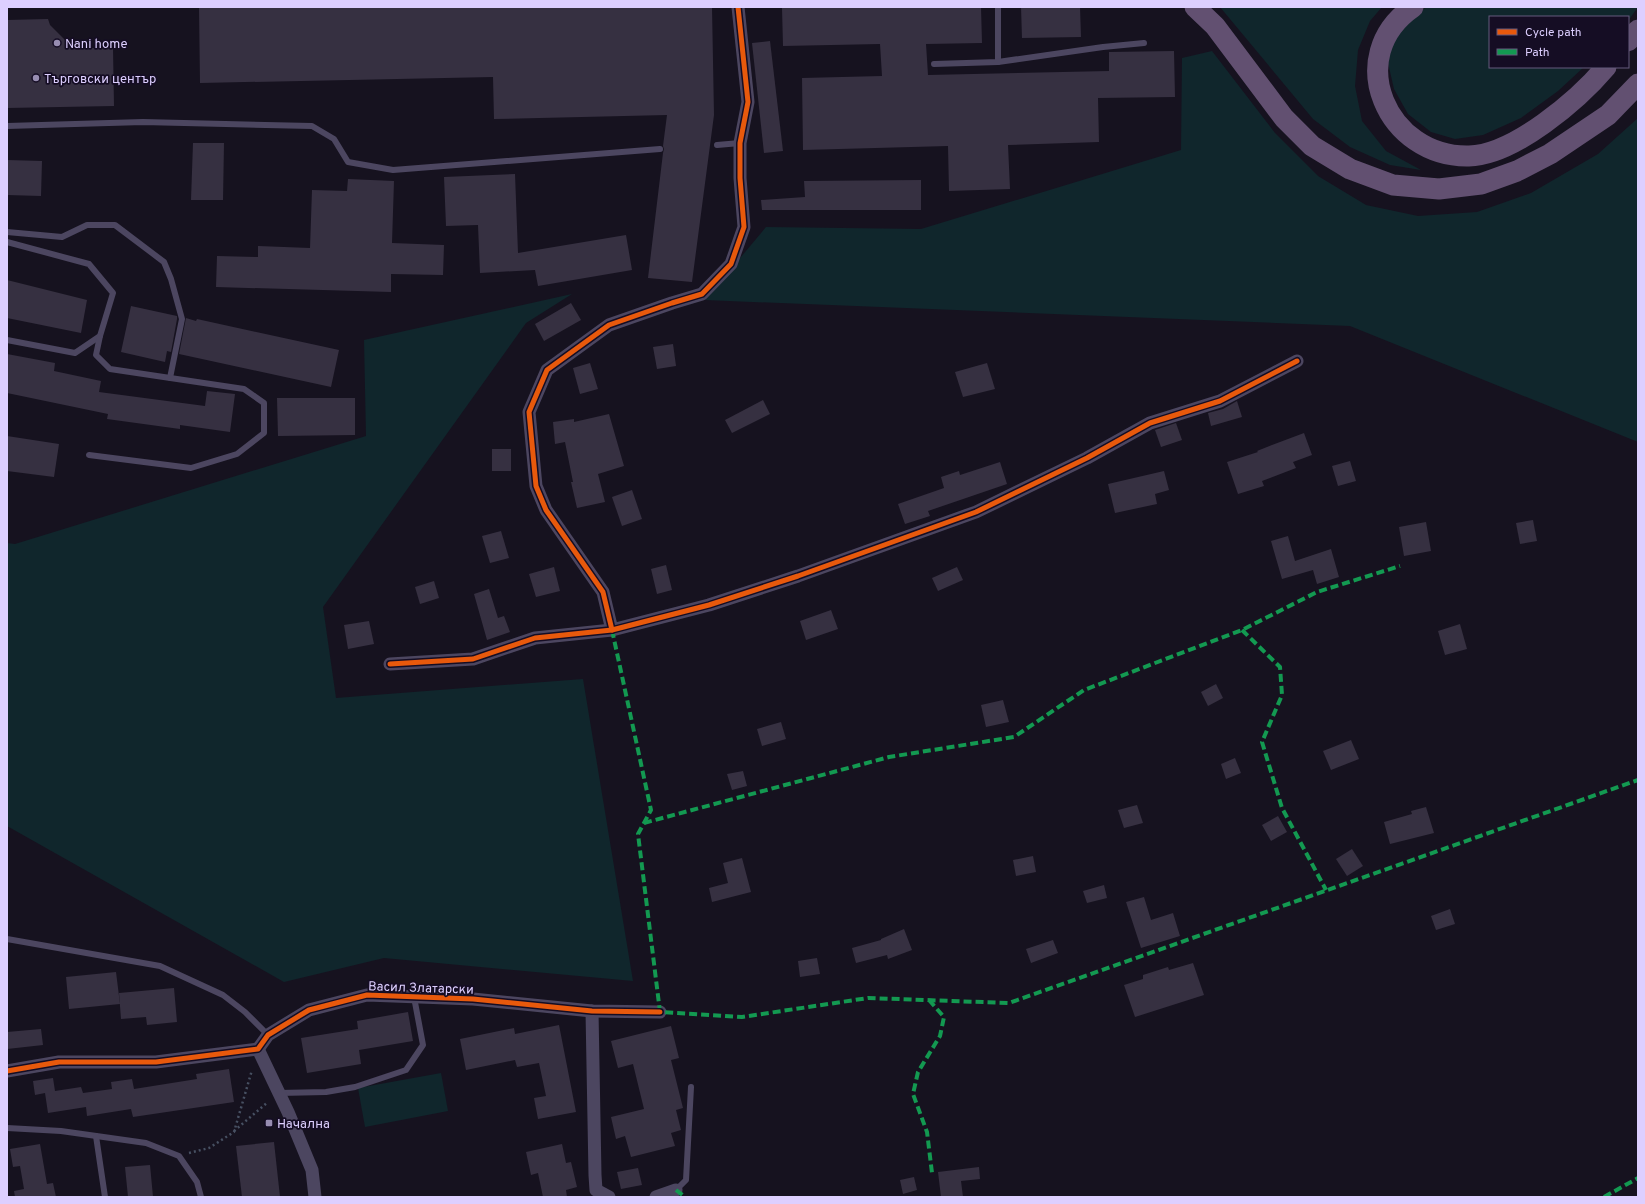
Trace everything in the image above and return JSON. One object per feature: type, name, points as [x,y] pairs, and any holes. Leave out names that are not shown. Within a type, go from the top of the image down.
[{"type":"main road","points":[[1194,7],[1216,26],[1284,118],[1312,146],[1350,169],[1393,185],[1439,189],[1481,184],[1517,171],[1550,154],[1608,115],[1638,84]]},
{"type":"main road","points":[[1413,7],[1399,19],[1389,31],[1382,46],[1378,63],[1378,82],[1389,114],[1398,126],[1408,136],[1437,152],[1470,156],[1496,150],[1513,142],[1540,127],[1597,78],[1605,68]]},
{"type":"main road","points":[[1629,40],[1638,30]]},
{"type":"street","points":[[612,630],[603,592],[546,510],[536,486],[530,412],[547,370],[609,325],[702,294],[731,264],[744,227],[740,178],[740,143],[748,102],[738,7]]},
{"type":"street","points":[[390,664],[473,659],[535,638],[612,630],[709,605],[798,576],[976,512],[1087,458],[1150,423],[1220,401],[1297,361]]},
{"type":"street","name":"Васил Златарски","points":[[258,1049],[268,1035],[309,1010],[367,995],[473,999],[592,1011],[660,1012]]},
{"type":"street","points":[[592,1011],[596,1190],[609,1197]]},
{"type":"street","points":[[7,1071],[59,1062],[156,1062],[258,1049],[279,1093],[312,1170],[316,1197]]},
{"type":"street","points":[[656,1197],[676,1190]]},
{"type":"lane","points":[[998,7],[998,62]]},
{"type":"lane","points":[[934,64],[998,62],[1103,47],[1144,43]]},
{"type":"lane","points":[[7,126],[142,122],[312,126],[334,139],[348,162],[393,170],[660,149]]},
{"type":"lane","points":[[717,145],[740,143]]},
{"type":"lane","points":[[7,232],[62,237],[87,225],[115,225],[164,262],[171,279],[182,319],[170,378]]},
{"type":"lane","points":[[7,242],[89,264],[113,293],[96,355],[110,369],[244,389],[264,403],[264,433],[237,454],[191,468],[88,455]]},
{"type":"lane","points":[[7,340],[75,353],[100,336]]},
{"type":"lane","points":[[7,939],[160,966],[223,995],[245,1012],[268,1035]]},
{"type":"lane","points":[[279,1093],[326,1092],[355,1088],[406,1070],[423,1045],[414,997]]},
{"type":"lane","points":[[676,1190],[686,1180],[691,1087]]},
{"type":"lane","points":[[7,1128],[61,1132],[146,1143],[179,1156],[197,1182],[201,1197]]},
{"type":"lane","points":[[96,1136],[105,1197]]},
{"type":"path","points":[[234,1132],[258,1049]]},
{"type":"path","points":[[179,1156],[209,1148],[234,1132],[279,1093]]},
{"type":"shaded area","points":[[1220,7],[1382,7],[1370,21],[1358,50],[1355,86],[1362,121],[1386,151],[1421,170],[1390,165],[1350,147],[1313,119]]},
{"type":"shaded area","points":[[1427,7],[1638,7],[1629,20],[1629,16],[1489,16],[1489,68],[1583,68],[1558,91],[1521,118],[1483,135],[1455,139],[1431,132],[1408,114],[1394,89],[1388,63],[1394,34],[1412,16]]},
{"type":"shaded area","points":[[1212,51],[1275,133],[1318,176],[1366,205],[1418,216],[1477,212],[1531,193],[1598,154],[1638,118],[1638,442],[1350,326],[705,300],[766,227],[921,229],[1181,150],[1182,58]]},
{"type":"shaded area","points":[[572,294],[526,323],[323,607],[336,698],[583,679],[633,981],[384,958],[284,982],[7,826],[7,543],[15,544],[366,436],[364,340]]},
{"type":"shaded area","points":[[441,1073],[448,1111],[365,1127],[358,1088]]},
{"type":"building","points":[[199,7],[712,7],[714,115],[692,282],[648,278],[667,115],[494,119],[493,77],[200,83]]},
{"type":"building","points":[[981,7],[982,43],[926,44],[928,75],[1109,71],[1109,52],[1174,51],[1175,97],[1098,98],[1099,142],[1008,145],[1010,189],[949,191],[948,146],[803,150],[802,78],[882,76],[880,44],[783,46],[782,8]]},
{"type":"building","points":[[1021,7],[1080,7],[1081,37],[1022,38]]},
{"type":"building","points":[[48,19],[50,25],[69,44],[74,43],[75,48],[113,48],[114,106],[7,108],[7,20]]},
{"type":"building","points":[[770,41],[783,151],[764,153],[752,43]]},
{"type":"building","points":[[193,143],[224,143],[223,200],[191,200]]},
{"type":"building","points":[[7,160],[42,161],[41,196],[7,195]]},
{"type":"building","points":[[515,174],[518,253],[626,235],[632,270],[538,286],[535,270],[480,273],[478,225],[446,226],[444,177]]},
{"type":"building","points":[[348,179],[394,181],[392,243],[444,245],[443,275],[391,274],[391,292],[216,287],[217,256],[258,257],[258,246],[310,248],[312,190],[347,191]]},
{"type":"building","points":[[921,180],[921,210],[762,210],[761,200],[805,197],[804,181]]},
{"type":"building","points":[[7,280],[87,300],[81,333],[7,318]]},
{"type":"building","points":[[571,303],[581,320],[544,341],[535,324]]},
{"type":"building","points":[[131,306],[177,316],[171,352],[167,351],[165,362],[121,352]]},
{"type":"building","points":[[186,318],[196,321],[197,319],[339,350],[331,387],[179,354]]},
{"type":"building","points":[[673,344],[676,366],[657,369],[653,347]]},
{"type":"building","points":[[7,354],[55,363],[54,371],[101,381],[99,392],[205,406],[207,391],[235,394],[230,432],[180,425],[180,429],[107,419],[108,414],[7,393]]},
{"type":"building","points":[[590,363],[598,389],[580,394],[573,368]]},
{"type":"building","points":[[987,363],[995,389],[963,397],[955,372]]},
{"type":"building","points":[[277,398],[355,398],[355,435],[278,436]]},
{"type":"building","points":[[763,400],[770,414],[732,433],[725,420]]},
{"type":"building","points":[[1237,401],[1242,417],[1211,426],[1208,413],[1223,409]]},
{"type":"building","points":[[609,414],[624,466],[598,474],[605,502],[577,508],[571,482],[573,482],[565,442],[555,444],[553,422],[574,419],[574,422]]},
{"type":"building","points":[[1176,423],[1182,440],[1161,447],[1155,430]]},
{"type":"building","points":[[1304,433],[1312,455],[1293,462],[1296,468],[1262,481],[1264,486],[1238,494],[1227,462],[1258,452],[1257,451]]},
{"type":"building","points":[[7,436],[59,444],[54,477],[7,471]]},
{"type":"building","points":[[492,449],[511,449],[511,471],[492,471]]},
{"type":"building","points":[[1350,461],[1356,481],[1338,486],[1332,466]]},
{"type":"building","points":[[1000,462],[1007,484],[928,511],[930,516],[905,524],[898,504],[944,488],[941,477],[959,471],[960,475]]},
{"type":"building","points":[[1164,471],[1169,490],[1155,494],[1157,504],[1115,513],[1108,484]]},
{"type":"building","points":[[632,490],[642,519],[622,526],[612,497]]},
{"type":"building","points":[[1533,520],[1537,541],[1520,544],[1516,523]]},
{"type":"building","points":[[1426,522],[1431,551],[1404,556],[1399,527]]},
{"type":"building","points":[[501,531],[509,558],[490,563],[482,536]]},
{"type":"building","points":[[1288,536],[1295,561],[1331,549],[1339,577],[1317,584],[1313,570],[1282,579],[1271,541]]},
{"type":"building","points":[[666,565],[672,590],[657,594],[651,569]]},
{"type":"building","points":[[554,567],[560,591],[536,597],[529,574]]},
{"type":"building","points":[[957,567],[963,580],[938,591],[932,578]]},
{"type":"building","points":[[434,581],[439,598],[420,604],[415,587]]},
{"type":"building","points":[[489,589],[498,618],[504,616],[510,632],[487,640],[474,594]]},
{"type":"building","points":[[831,610],[838,629],[806,640],[800,621]]},
{"type":"building","points":[[369,621],[374,644],[348,649],[344,625]]},
{"type":"building","points":[[1460,624],[1467,649],[1445,655],[1438,631]]},
{"type":"building","points":[[1216,684],[1223,698],[1208,706],[1201,692]]},
{"type":"building","points":[[1003,700],[1009,722],[986,727],[981,705]]},
{"type":"building","points":[[781,722],[786,739],[762,746],[757,729]]},
{"type":"building","points":[[1351,740],[1359,759],[1331,770],[1323,751]]},
{"type":"building","points":[[1235,758],[1241,773],[1226,779],[1221,764]]},
{"type":"building","points":[[743,771],[747,786],[732,790],[727,774]]},
{"type":"building","points":[[1137,805],[1143,823],[1124,828],[1118,810]]},
{"type":"building","points":[[1426,807],[1434,833],[1390,844],[1384,822],[1412,814],[1411,811]]},
{"type":"building","points":[[1278,816],[1287,832],[1271,841],[1262,825]]},
{"type":"building","points":[[1352,849],[1363,866],[1347,876],[1336,859]]},
{"type":"building","points":[[1033,856],[1036,872],[1016,876],[1013,860]]},
{"type":"building","points":[[742,858],[751,892],[712,902],[709,888],[728,883],[723,863]]},
{"type":"building","points":[[1104,885],[1107,898],[1087,903],[1083,891]]},
{"type":"building","points":[[1144,897],[1151,920],[1173,913],[1180,936],[1141,948],[1126,902]]},
{"type":"building","points":[[1450,909],[1455,924],[1436,930],[1431,916]]},
{"type":"building","points":[[904,929],[912,950],[888,959],[887,955],[856,963],[852,948],[881,940]]},
{"type":"building","points":[[1053,940],[1058,953],[1031,963],[1026,949]]},
{"type":"building","points":[[817,958],[820,974],[800,977],[798,961]]},
{"type":"building","points":[[1193,963],[1204,995],[1135,1017],[1124,985],[1143,979],[1143,975],[1168,967],[1169,970]]},
{"type":"building","points":[[116,972],[120,1004],[69,1009],[66,977]]},
{"type":"building","points":[[174,988],[177,1022],[147,1025],[146,1017],[121,1019],[119,993]]},
{"type":"building","points":[[408,1012],[413,1041],[359,1050],[361,1064],[307,1073],[301,1038],[358,1029],[357,1021]]},
{"type":"building","points":[[559,1025],[576,1112],[538,1119],[534,1098],[546,1096],[539,1063],[517,1067],[515,1060],[466,1070],[460,1039],[514,1028],[515,1034]]},
{"type":"building","points":[[671,1026],[679,1058],[671,1060],[683,1108],[676,1110],[681,1130],[671,1133],[675,1146],[631,1157],[625,1136],[616,1139],[611,1117],[644,1109],[633,1064],[618,1068],[611,1041]]},
{"type":"building","points":[[41,1029],[43,1045],[7,1049],[7,1032]]},
{"type":"building","points":[[229,1069],[234,1102],[133,1117],[131,1109],[87,1116],[86,1107],[48,1113],[45,1093],[35,1095],[33,1081],[53,1078],[55,1091],[81,1087],[83,1093],[112,1089],[111,1082],[132,1079],[134,1089],[197,1079],[196,1074]]},
{"type":"building","points":[[274,1142],[280,1197],[242,1197],[236,1146]]},
{"type":"building","points":[[40,1144],[47,1184],[53,1183],[56,1197],[15,1197],[14,1191],[24,1189],[20,1166],[13,1167],[10,1149]]},
{"type":"building","points":[[562,1144],[566,1163],[571,1162],[577,1187],[566,1190],[567,1197],[543,1197],[538,1173],[531,1175],[526,1152]]},
{"type":"building","points":[[150,1165],[153,1197],[128,1197],[125,1167]]},
{"type":"building","points":[[979,1167],[980,1179],[961,1181],[963,1197],[941,1197],[938,1172]]},
{"type":"building","points":[[638,1168],[642,1185],[621,1189],[617,1172]]},
{"type":"building","points":[[914,1177],[917,1190],[903,1194],[900,1180]]},
{"type":"marked path","points":[[644,823],[889,757],[1014,737],[1084,690],[1242,630],[1317,592],[1400,566]]},
{"type":"marked path","points":[[612,630],[651,810],[638,834],[660,1012],[742,1017],[868,998],[1009,1003],[1638,780]]},
{"type":"marked path","points":[[1242,630],[1280,667],[1282,695],[1262,742],[1282,808],[1326,890]]},
{"type":"marked path","points":[[929,1000],[944,1017],[940,1036],[918,1072],[913,1094],[927,1132],[932,1173]]},
{"type":"marked path","points":[[1604,1197],[1638,1178]]},
{"type":"marked path","points":[[676,1190],[685,1197]]},
{"type":"cycle path","points":[[612,630],[603,592],[546,510],[536,486],[529,412],[547,370],[609,325],[702,294],[731,264],[744,227],[740,178],[740,143],[748,102],[738,7]]},
{"type":"cycle path","points":[[390,664],[473,659],[535,638],[612,630],[709,605],[798,576],[976,512],[1087,458],[1150,423],[1220,401],[1297,361]]},
{"type":"cycle path","points":[[7,1071],[59,1062],[156,1062],[258,1049],[268,1035],[309,1010],[367,995],[473,999],[592,1011],[660,1012]]},
{"type":"place","name":"Nani home","points":[[57,43]]},
{"type":"place","name":"Търговски център","points":[[36,78]]},
{"type":"place","name":"Начална","points":[[269,1123]]}]
